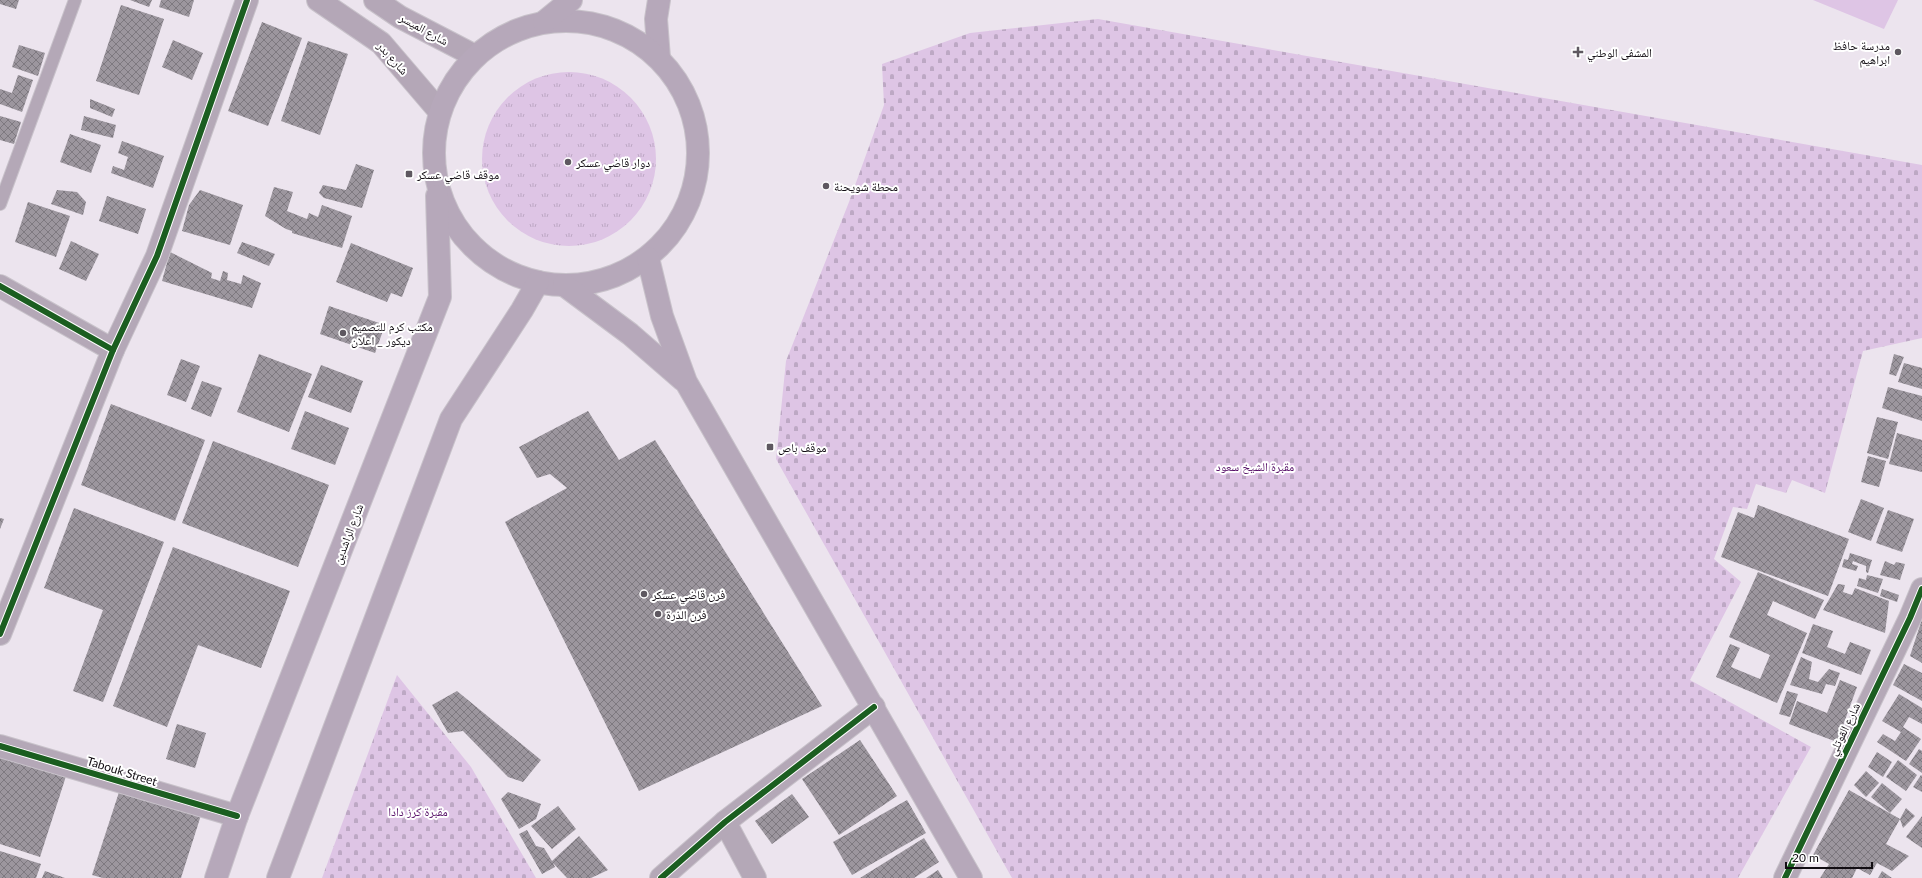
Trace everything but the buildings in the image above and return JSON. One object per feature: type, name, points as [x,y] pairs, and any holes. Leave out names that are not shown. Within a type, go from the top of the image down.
[{"type":"main road","name":"شارع بدر","points":[[318,0],[381,43],[440,112]]},
{"type":"main road","name":"شارع الميسر","points":[[375,0],[400,17],[475,56]]},
{"type":"main road","points":[[544,22],[571,0]]},
{"type":"main road","points":[[659,0],[656,19],[659,58]]},
{"type":"main road","points":[[544,22],[585,22],[625,34],[659,58],[685,94],[698,138],[696,183],[679,224],[648,258],[623,273],[594,283],[564,285],[538,282],[503,269],[473,247],[450,218],[437,183],[433,159],[435,136],[440,112],[454,82],[475,56],[507,35],[544,22]]},
{"type":"main road","name":"شارع الراشدين","points":[[216,878],[237,816],[440,297],[437,183]]},
{"type":"main road","points":[[648,258],[662,316],[686,382],[971,878]]},
{"type":"main road","points":[[278,878],[451,419],[522,310],[538,282]]},
{"type":"main road","points":[[564,285],[630,334],[686,382]]},
{"type":"street","points":[[0,634],[113,350],[157,256],[247,0]]},
{"type":"street","points":[[0,286],[113,350]]},
{"type":"street","name":"شارع القوتلي","points":[[1785,878],[1910,618],[1922,589]]},
{"type":"street","points":[[661,878],[725,822],[874,707]]},
{"type":"street","name":"Tabouk Street","points":[[0,746],[237,816]]},
{"type":"street","points":[[725,822],[755,878]]},
{"type":"lane","points":[[0,204],[75,0]]},
{"type":"green space","points":[[1813,0],[1898,0],[1884,29]]},
{"type":"green space","name":"مقبرة الشيخ سعود","points":[[1098,19],[1922,165],[1922,338],[1863,351],[1825,493],[1792,480],[1786,493],[1756,484],[1747,509],[1733,507],[1714,559],[1741,582],[1690,680],[1811,747],[1738,878],[1012,878],[776,459],[786,361],[849,202],[884,105],[882,64],[970,33]]},
{"type":"green space","name":"دوار قاضي عسكر","points":[[569,72],[586,74],[610,82],[624,92],[636,104],[646,118],[652,134],[656,159],[654,176],[646,200],[636,214],[624,226],[610,236],[594,242],[569,246],[552,244],[528,236],[514,226],[502,214],[492,200],[486,184],[482,159],[484,142],[492,118],[502,104],[514,92],[528,82],[544,76]]},
{"type":"green space","name":"مقبرة كرز دادا","points":[[397,675],[471,767],[536,878],[322,878]]},
{"type":"cycle path","points":[[113,350],[157,256],[247,0]]},
{"type":"cycle path","points":[[0,286],[113,350],[0,634]]},
{"type":"cycle path","points":[[1785,878],[1910,618],[1922,589]]},
{"type":"cycle path","points":[[661,878],[725,822],[874,707]]},
{"type":"cycle path","points":[[0,746],[237,816]]},
{"type":"place","name":"المشفى الوطني","points":[[1578,52]]},
{"type":"place","name":"مدرسة حافظ ابراهيم","points":[[1898,52]]},
{"type":"place","name":"دوار قاضي عسكر","points":[[568,162]]},
{"type":"place","name":"موقف قاضي عسكر","points":[[409,174]]},
{"type":"place","name":"محطة شويحنة","points":[[826,186]]},
{"type":"place","name":"مكتب كرم للتصميم ديكور _ اعلان","points":[[343,333]]},
{"type":"place","name":"موقف باص","points":[[770,447]]},
{"type":"place","name":"فرن قاضي عسكر","points":[[644,594]]},
{"type":"place","name":"فرن الذرة","points":[[658,614]]}]
